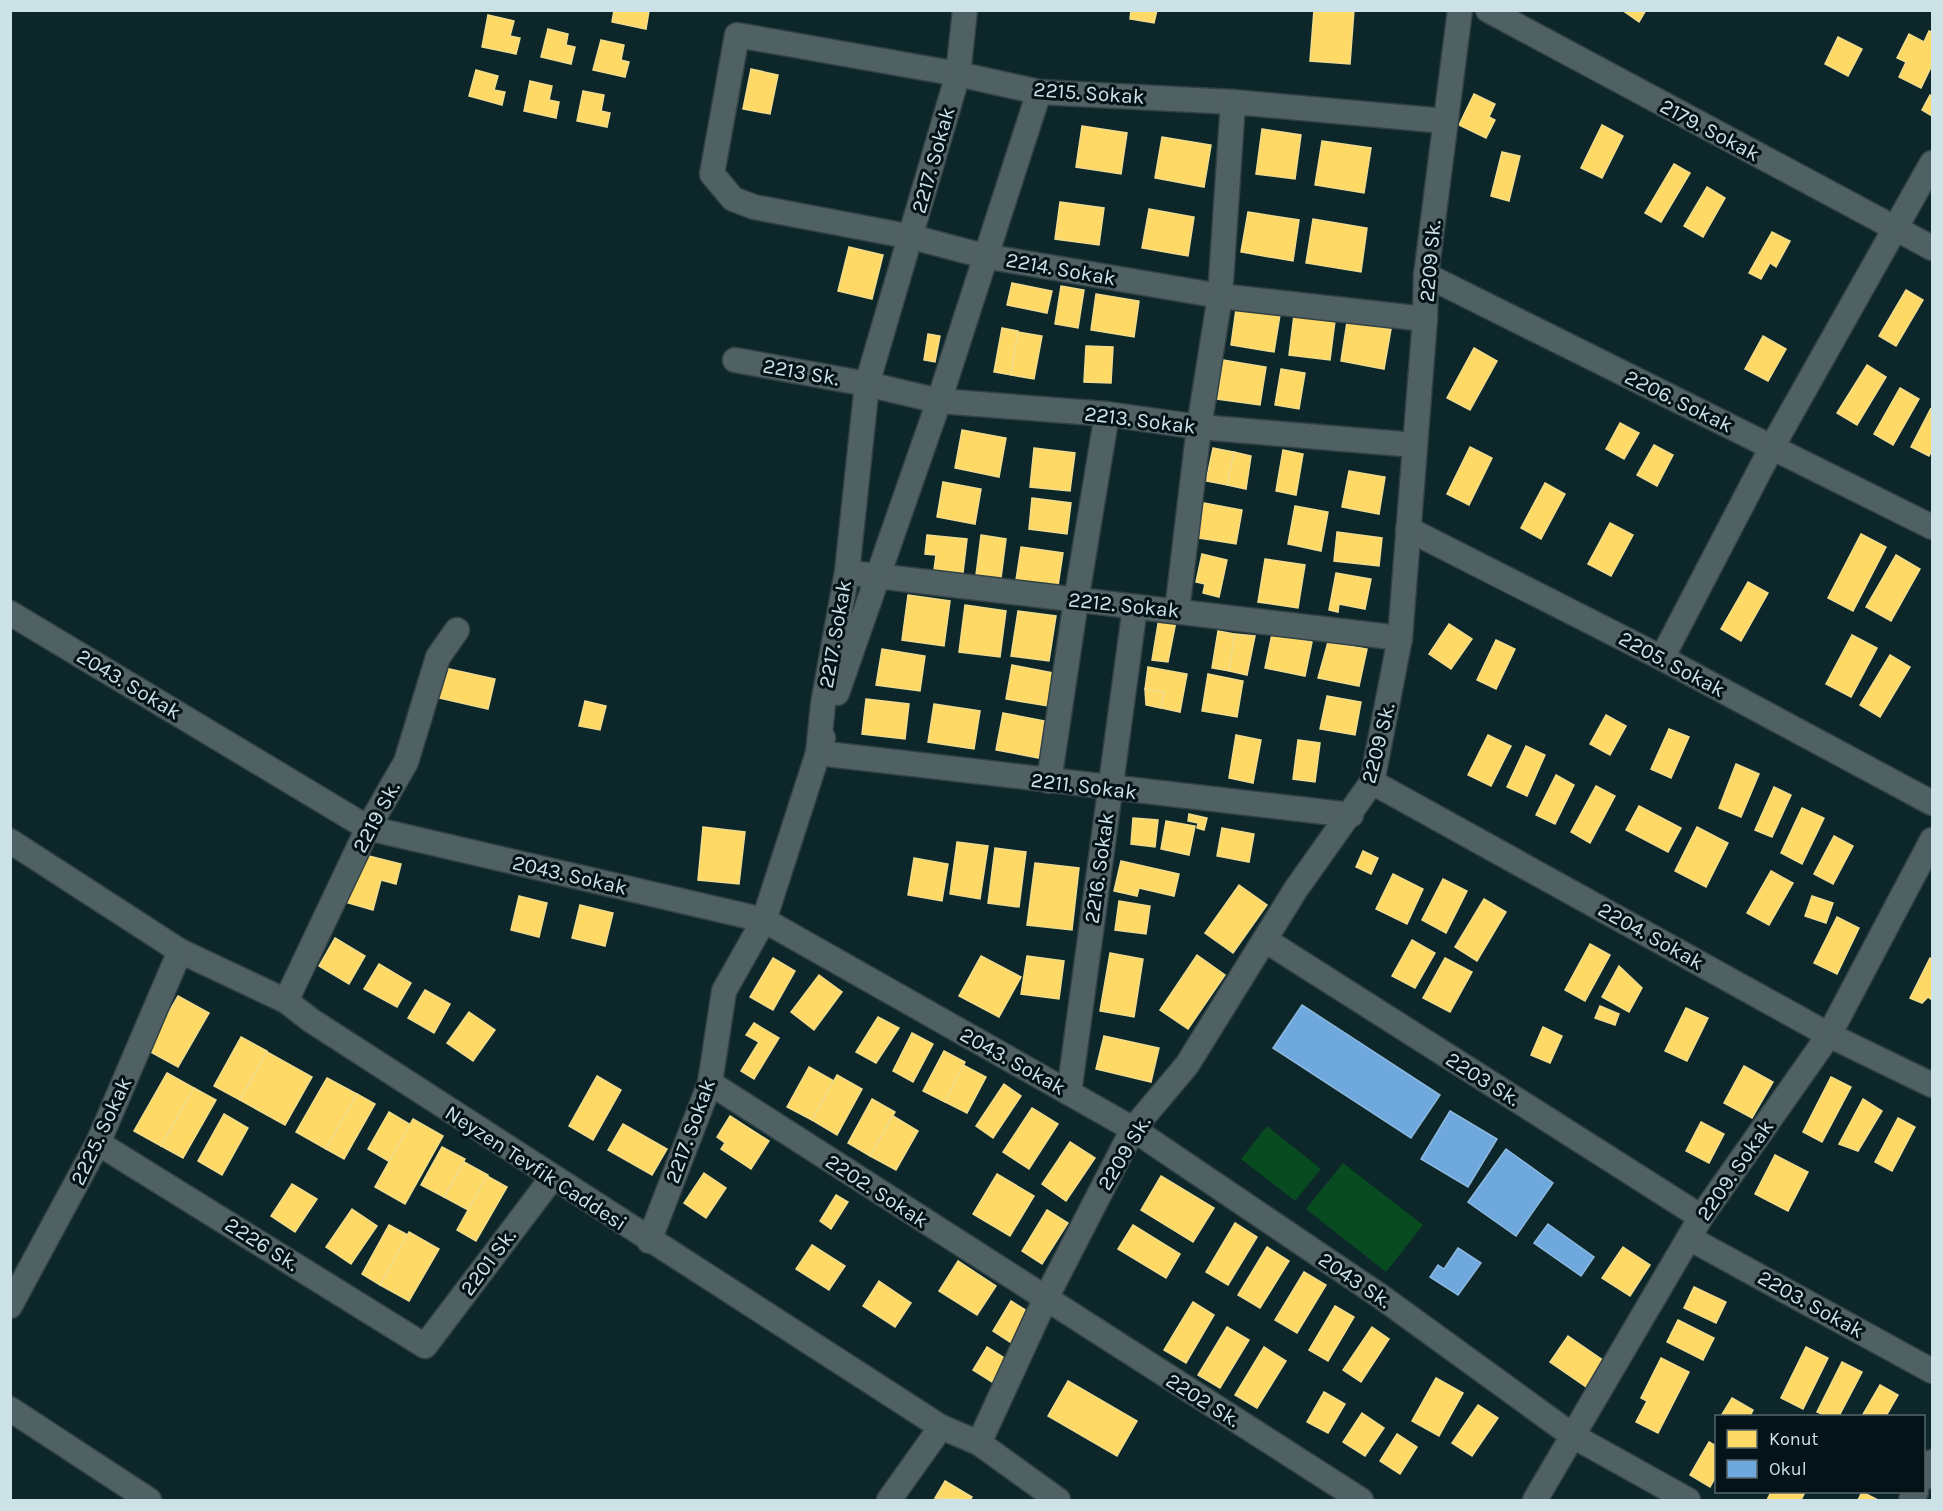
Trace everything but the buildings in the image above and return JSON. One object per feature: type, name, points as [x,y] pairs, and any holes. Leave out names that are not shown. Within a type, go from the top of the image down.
[{"type":"street","name":"2217. Sokak","points":[[649,1241],[710,1083],[724,991],[764,920],[818,753],[823,704],[847,572],[867,384],[958,74],[965,10]]},
{"type":"street","name":"2209 Sk.","points":[[979,1443],[1045,1300],[1133,1130],[1187,1065],[1296,889],[1351,815],[1372,782],[1400,638],[1425,319],[1426,275],[1460,10]]},
{"type":"street","name":"2179. Sokak","points":[[1488,10],[1932,248]]},
{"type":"street","name":"2215. Sokak","points":[[712,174],[737,35],[958,74],[1039,92],[1233,102],[1445,121]]},
{"type":"street","points":[[818,753],[876,576],[939,401],[984,256],[1039,92]]},
{"type":"street","points":[[1177,611],[1199,427],[1220,296],[1233,102]]},
{"type":"street","points":[[1662,658],[1772,447],[1932,163]]},
{"type":"street","name":"2214. Sokak","points":[[712,174],[734,199],[754,207],[912,237],[984,256],[1220,296],[1425,319]]},
{"type":"street","name":"2206. Sokak","points":[[1426,275],[1932,527]]},
{"type":"street","name":"2213 Sk.","points":[[735,360],[867,384]]},
{"type":"street","name":"2213. Sokak","points":[[867,384],[939,401],[1107,414],[1199,427],[1415,445]]},
{"type":"street","points":[[1049,782],[1107,414]]},
{"type":"street","name":"2205. Sokak","points":[[1408,529],[1662,658],[1932,803]]},
{"type":"street","name":"2212. Sokak","points":[[847,572],[1400,638]]},
{"type":"street","name":"2216. Sokak","points":[[1069,1093],[1135,607]]},
{"type":"street","name":"2043. Sokak","points":[[10,613],[368,828],[764,920],[1133,1130]]},
{"type":"street","name":"2219 Sk.","points":[[286,1001],[368,828],[406,762],[438,657],[457,630]]},
{"type":"street","name":"2211. Sokak","points":[[818,753],[1049,782],[1351,815]]},
{"type":"street","name":"2204. Sokak","points":[[1372,782],[1829,1035],[1932,1085]]},
{"type":"street","name":"2209. Sokak","points":[[1535,1500],[1695,1228],[1829,1035],[1932,840]]},
{"type":"street","name":"Neyzen Tevfik Caddesi","points":[[10,841],[180,951],[286,1001],[312,1021],[649,1241],[941,1427],[979,1443],[1058,1500]]},
{"type":"street","name":"2203 Sk.","points":[[1265,940],[1695,1228]]},
{"type":"street","name":"2225. Sokak","points":[[10,1306],[98,1143],[180,951]]},
{"type":"street","name":"2202. Sokak","points":[[710,1083],[1045,1300]]},
{"type":"street","name":"2043 Sk.","points":[[1133,1130],[1380,1296],[1573,1436]]},
{"type":"street","name":"2226 Sk.","points":[[98,1143],[425,1346]]},
{"type":"street","name":"2201 Sk.","points":[[425,1346],[552,1178]]},
{"type":"street","name":"2203. Sokak","points":[[1695,1228],[1932,1371]]},
{"type":"street","name":"2202 Sk.","points":[[1045,1300],[1361,1500]]},
{"type":"street","points":[[10,1409],[149,1500]]},
{"type":"street","points":[[889,1500],[941,1427]]},
{"type":"street","points":[[1573,1436],[1688,1500]]},
{"type":"green space","points":[[1267,1126],[1321,1169],[1295,1201],[1241,1159]]},
{"type":"green space","points":[[1343,1163],[1423,1225],[1386,1272],[1306,1209]]}]
